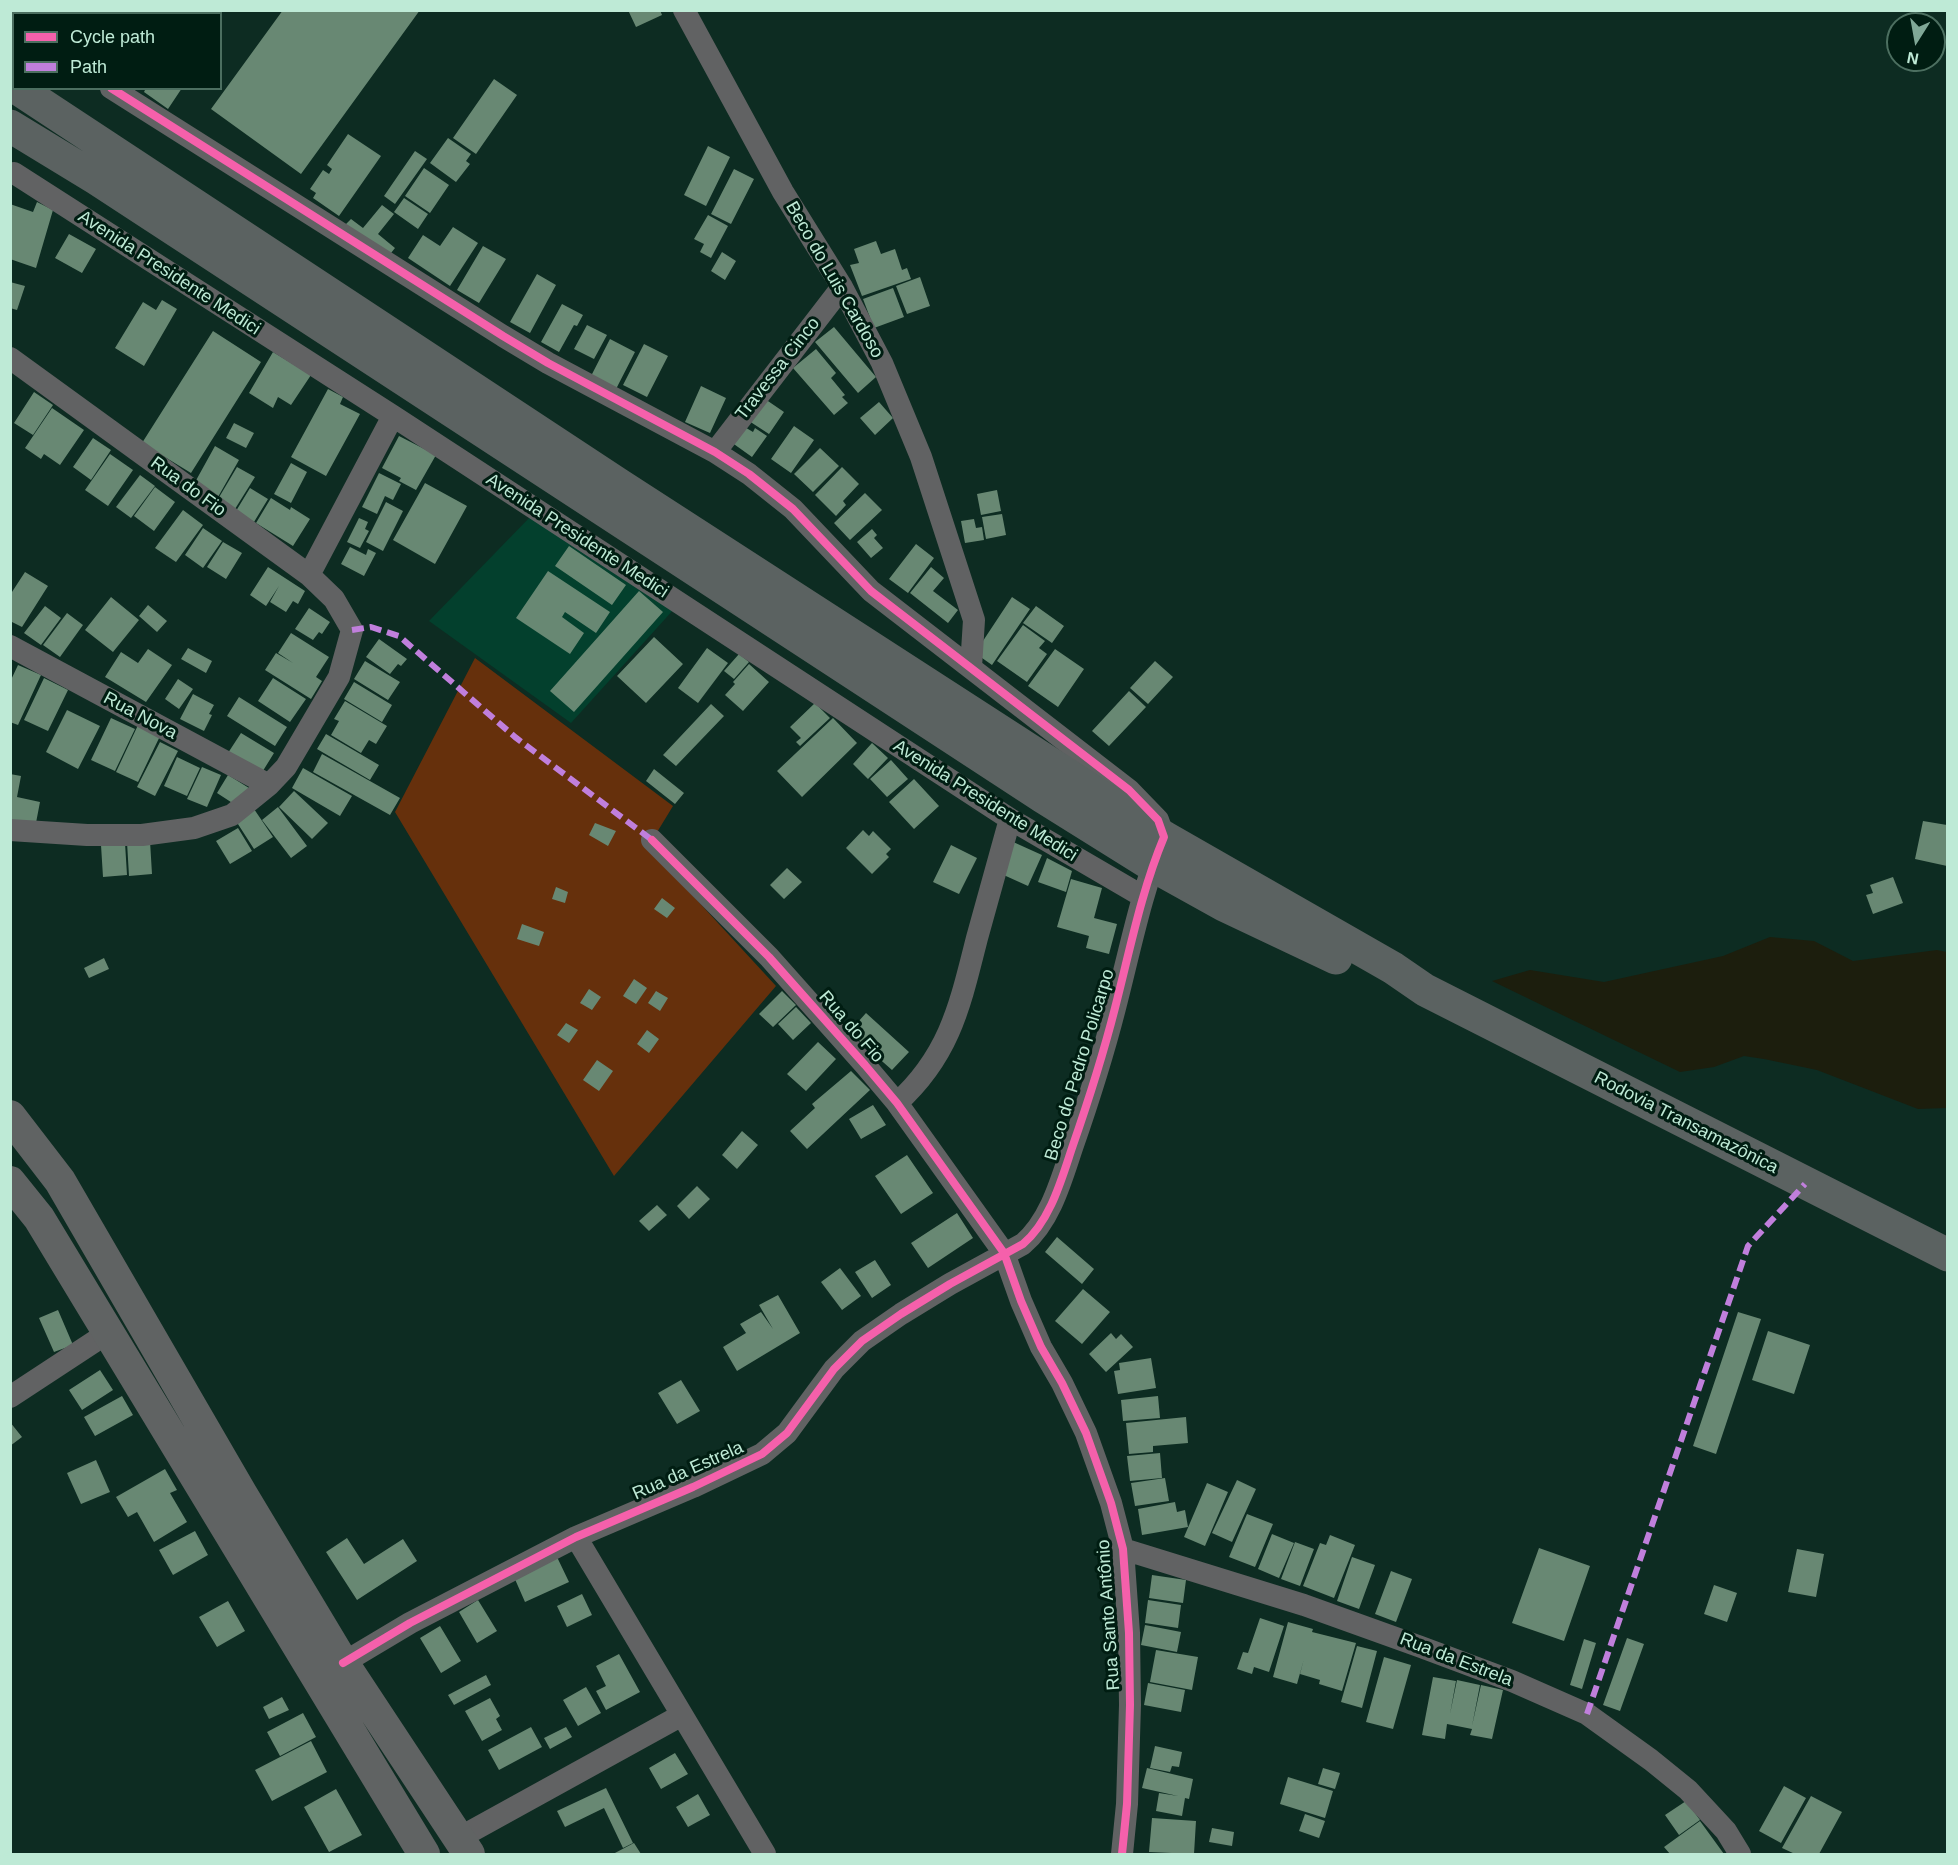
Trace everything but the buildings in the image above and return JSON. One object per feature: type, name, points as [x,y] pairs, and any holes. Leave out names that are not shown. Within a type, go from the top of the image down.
[{"type":"main road","points":[[20,90],[609,477],[1158,851]]},
{"type":"main road","points":[[20,132],[97,179],[1033,791],[1158,851]]},
{"type":"main road","points":[[97,179],[117,153]]},
{"type":"main road","name":"Rodovia Transamazônica","points":[[1158,851],[1383,963],[1425,990],[1947,1255]]},
{"type":"main road","points":[[10,1116],[60,1181],[343,1664],[464,1846]]},
{"type":"main road","points":[[10,1182],[39,1218],[339,1718],[424,1854]]},
{"type":"street","name":"Beco do Luis Cardoso","points":[[684,10],[783,192],[842,287],[882,363],[925,468],[974,620],[971,667]]},
{"type":"street","points":[[114,90],[503,336],[715,452],[749,474],[793,509],[871,591],[1129,790],[1158,820],[1158,851]]},
{"type":"street","points":[[12,178],[20,132]]},
{"type":"street","name":"Avenida Presidente Medici","points":[[12,178],[393,416],[1010,819],[1143,896]]},
{"type":"street","name":"Travessa Cinco","points":[[715,452],[842,287]]},
{"type":"street","name":"Rua do Fio","points":[[10,358],[309,575],[334,599],[352,630],[339,677],[286,767],[270,785]]},
{"type":"street","points":[[309,575],[393,416]]},
{"type":"street","name":"Rua Nova","points":[[10,646],[270,785]]},
{"type":"street","points":[[10,830],[87,835],[142,835],[194,828],[232,815],[270,785]]},
{"type":"street","points":[[897,1103],[929,1069],[945,1042],[958,1010],[1010,819]]},
{"type":"street","name":"Rua do Fio","points":[[652,840],[789,979],[897,1103],[1004,1253]]},
{"type":"street","name":"Beco do Pedro Policarpo","points":[[1004,1253],[1023,1244],[1031,1237],[1050,1208],[1062,1178],[1114,1011],[1143,896],[1158,851]]},
{"type":"street","name":"Rua da Estrela","points":[[343,1664],[410,1623],[576,1537],[693,1487],[762,1454],[787,1433],[834,1369],[862,1341],[901,1314],[1004,1253]]},
{"type":"street","name":"Rua Santo Antônio","points":[[1004,1253],[1041,1347],[1062,1383],[1086,1433],[1111,1503],[1123,1549],[1129,1633],[1130,1705],[1127,1804],[1122,1854]]},
{"type":"street","points":[[10,1396],[109,1332]]},
{"type":"street","points":[[576,1537],[765,1854]]},
{"type":"street","name":"Rua da Estrela","points":[[1123,1549],[1304,1605],[1400,1639],[1512,1681],[1587,1714],[1688,1790],[1726,1831],[1740,1854]]},
{"type":"street","points":[[464,1846],[682,1715]]},
{"type":"shaded area","points":[[532,515],[675,608],[571,723],[429,621]]},
{"type":"shaded area","points":[[475,658],[673,806],[648,847],[776,986],[614,1176],[395,812]]},
{"type":"shaded area","points":[[1770,937],[1814,941],[1853,961],[1937,950],[1947,952],[1947,1108],[1918,1109],[1817,1070],[1744,1056],[1714,1067],[1680,1072],[1492,981],[1530,970],[1604,982],[1723,956]]},
{"type":"marked path","points":[[352,630],[371,627],[399,636],[515,737],[652,840]]},
{"type":"marked path","points":[[1587,1714],[1748,1246],[1805,1184]]},
{"type":"cycle path","points":[[114,90],[503,336],[548,363],[715,452],[749,474],[793,509],[871,591],[1129,790],[1158,820],[1164,837],[1142,900],[1110,1026],[1064,1174],[1054,1200],[1032,1235],[1023,1244],[950,1284],[862,1341],[834,1369],[787,1433],[762,1454],[693,1487],[576,1537],[410,1623],[343,1663]]},
{"type":"cycle path","points":[[652,840],[769,957],[865,1065],[897,1103],[1004,1253],[1041,1347],[1062,1383],[1086,1433],[1111,1503],[1123,1549],[1129,1633],[1130,1705],[1127,1804],[1122,1854]]}]
